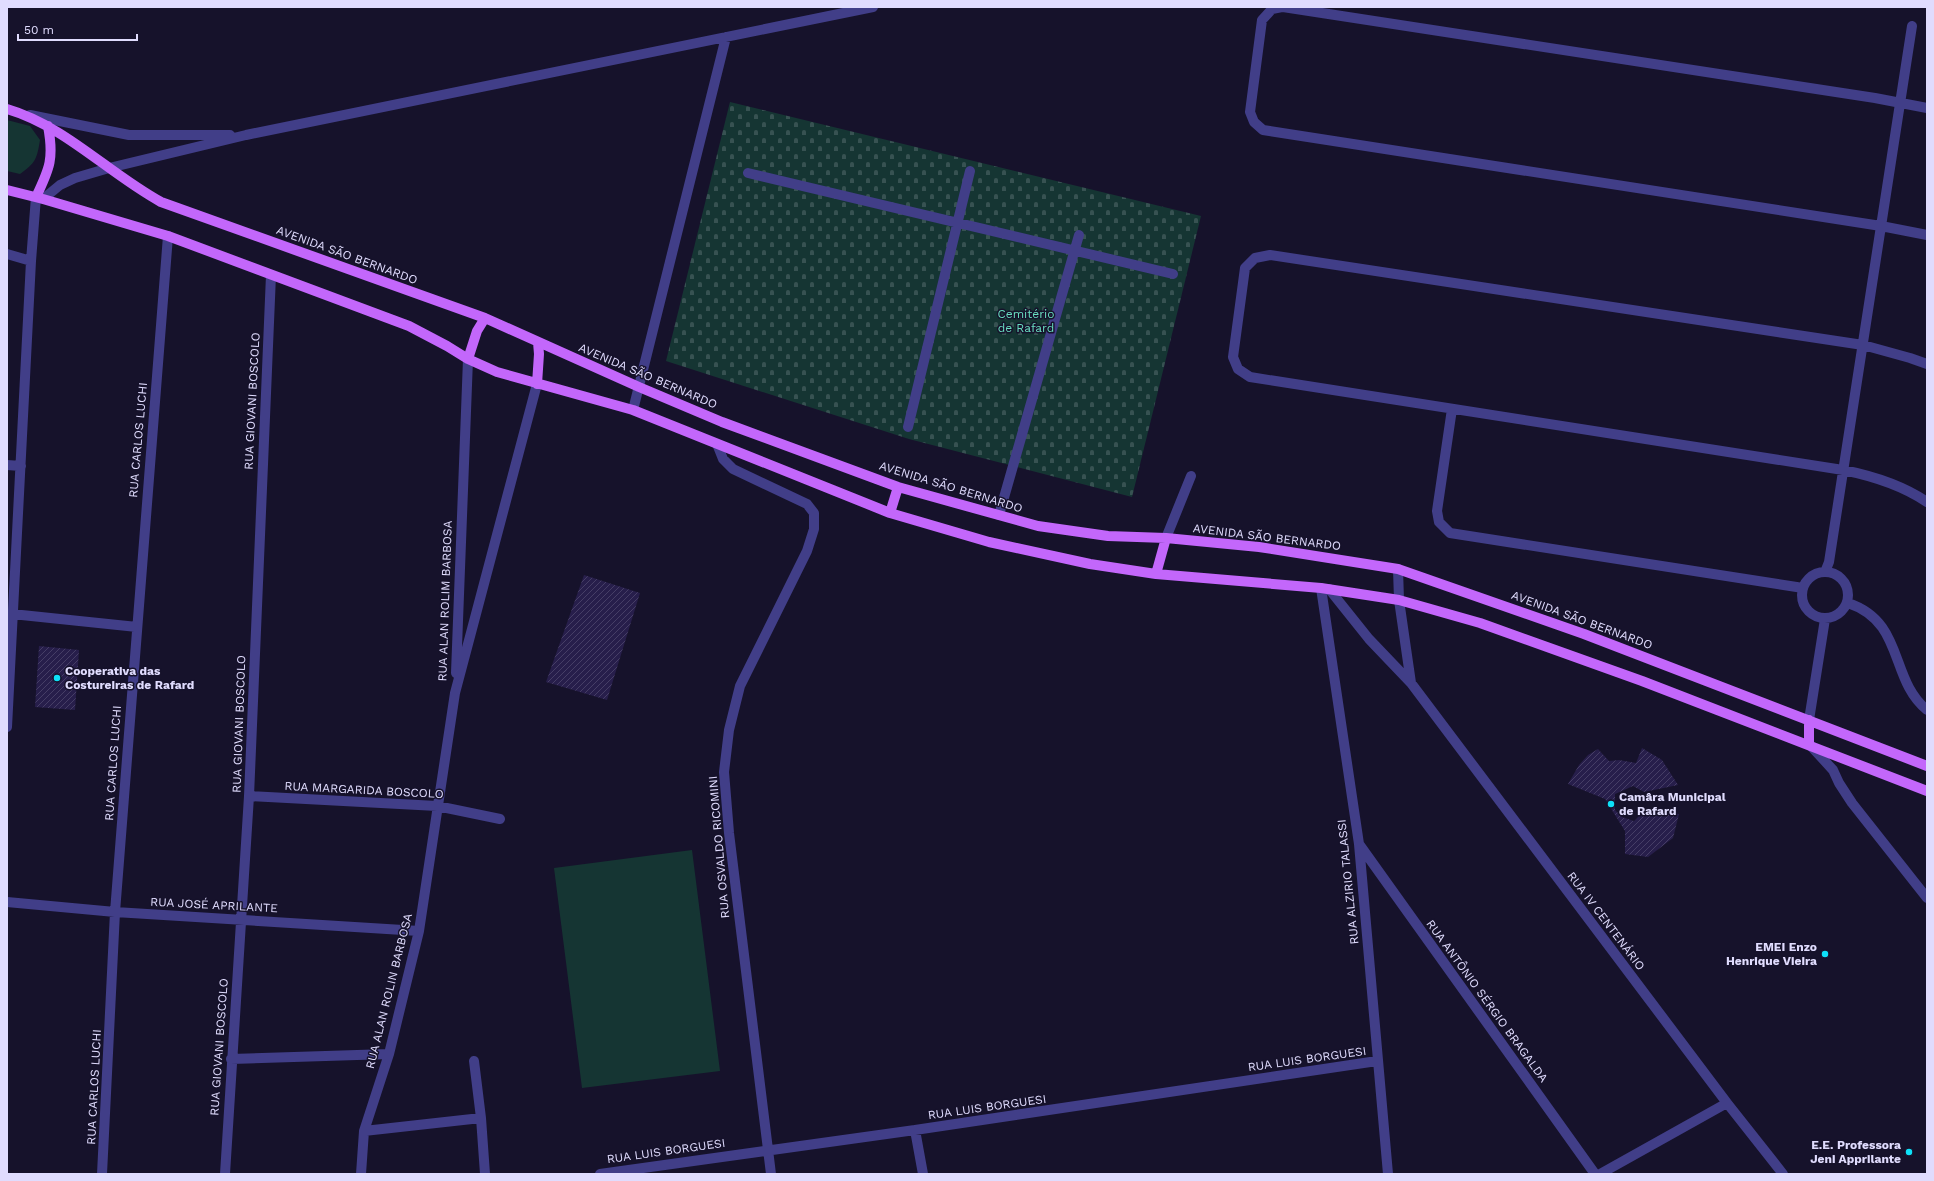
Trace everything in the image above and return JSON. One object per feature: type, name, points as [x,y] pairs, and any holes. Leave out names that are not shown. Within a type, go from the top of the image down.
[{"type":"main road","name":"AVENIDA SÃO BERNARDO","points":[[7,109],[28,115],[48,126],[143,192],[161,202],[485,318],[639,387],[722,422],[898,487],[1038,526],[1108,536],[1166,538],[1260,547],[1398,569],[1500,603],[1927,766]]},
{"type":"main road","points":[[40,198],[49,169],[52,152],[48,126]]},
{"type":"main road","points":[[7,190],[40,198],[168,236],[409,326],[468,359],[497,372],[633,410],[890,513],[989,542],[1090,564],[1156,574],[1325,589],[1399,600],[1480,623],[1642,681],[1809,744],[1927,791]]},
{"type":"main road","points":[[468,359],[477,331],[485,318]]},
{"type":"main road","points":[[536,384],[539,354],[538,342]]},
{"type":"main road","points":[[890,513],[898,487]]},
{"type":"main road","points":[[1156,574],[1166,538]]},
{"type":"main road","points":[[1809,720],[1809,744]]},
{"type":"street","points":[[7,727],[31,260],[40,198],[60,185],[75,178],[109,168],[246,135],[873,7]]},
{"type":"street","points":[[1927,108],[1900,102],[1283,7],[1272,9],[1268,12],[1260,25],[1250,112],[1254,122],[1263,130],[1881,226],[1927,235]]},
{"type":"street","points":[[1825,572],[1829,562],[1912,26]]},
{"type":"street","points":[[633,410],[726,37]]},
{"type":"street","points":[[28,115],[129,135],[246,135]]},
{"type":"street","points":[[908,427],[970,171]]},
{"type":"street","points":[[748,173],[1173,274]]},
{"type":"street","name":"RUA CARLOS LUCHI","points":[[102,1174],[115,912],[136,627],[168,236]]},
{"type":"street","points":[[999,516],[1079,236]]},
{"type":"street","points":[[7,254],[31,260]]},
{"type":"street","points":[[1927,364],[1863,345],[1270,255],[1255,258],[1245,268],[1233,357],[1238,369],[1243,374],[1250,377],[1843,470],[1883,480],[1903,488],[1927,502]]},
{"type":"street","name":"RUA GIOVANI BOSCOLO","points":[[225,1174],[231,1059],[249,796],[271,275]]},
{"type":"street","name":"RUA ALAN ROLIM BARBOSA","points":[[455,693],[468,359]]},
{"type":"street","name":"RUA ALAN ROLIM BARBOSA","points":[[455,693],[536,384]]},
{"type":"street","points":[[1452,409],[1437,511],[1439,522],[1450,533],[1803,588]]},
{"type":"street","name":"RUA OSVALDO RICOMINI","points":[[717,444],[724,459],[733,469],[807,504],[814,513],[814,529],[807,552],[740,686],[729,730],[724,772],[728,833],[771,1174]]},
{"type":"street","points":[[7,465],[21,466]]},
{"type":"street","points":[[1166,538],[1191,476]]},
{"type":"street","name":"RUA IV CENTENÁRIO","points":[[1398,569],[1399,600],[1411,683]]},
{"type":"street","points":[[1825,572],[1839,576],[1844,581],[1849,596],[1848,603],[1839,615],[1825,619],[1811,615],[1806,609],[1802,596],[1803,588],[1812,576],[1825,572]]},
{"type":"street","name":"RUA IV CENTENÁRIO","points":[[1325,589],[1368,639],[1411,683],[1727,1104],[1783,1174]]},
{"type":"street","name":"RUA ALZIRIO TALASSI","points":[[1325,589],[1359,844],[1388,1174]]},
{"type":"street","points":[[1848,603],[1867,611],[1882,625],[1915,698],[1927,710]]},
{"type":"street","points":[[12,614],[136,627]]},
{"type":"street","points":[[1809,720],[1825,619]]},
{"type":"street","name":"RUA ALAN ROLIN BARBOSA","points":[[361,1174],[364,1131],[389,1054],[419,931],[455,693]]},
{"type":"street","points":[[1809,744],[1833,770],[1839,783],[1852,803],[1927,898]]},
{"type":"street","name":"RUA MARGARIDA BOSCOLO","points":[[249,796],[437,806],[500,819]]},
{"type":"street","name":"RUA ANTÔNIO SÉRGIO BRAGALDA","points":[[1359,844],[1595,1174]]},
{"type":"street","name":"RUA JOSÉ APRILANTE","points":[[7,902],[115,912],[419,931]]},
{"type":"street","points":[[231,1059],[389,1054]]},
{"type":"street","points":[[474,1061],[481,1118],[485,1174]]},
{"type":"street","name":"RUA LUIS BORGUESI","points":[[600,1174],[915,1130],[1377,1061]]},
{"type":"street","points":[[1600,1174],[1727,1104]]},
{"type":"street","points":[[364,1131],[481,1118]]},
{"type":"street","points":[[915,1130],[923,1174]]},
{"type":"green space","name":"Cemitério de Rafard","points":[[730,102],[1201,216],[1132,497],[909,439],[666,361]]},
{"type":"green space","points":[[7,120],[30,126],[40,140],[35,160],[20,174],[7,171]]},
{"type":"green space","points":[[692,850],[720,1071],[582,1088],[554,868]]},
{"type":"building","points":[[584,575],[640,593],[607,700],[546,682]]},
{"type":"building","name":"Cooperativa das Costureiras de Rafard","points":[[39,646],[79,650],[75,710],[35,707]]},
{"type":"building","name":"Camâra Municipal de Rafard","points":[[1642,748],[1662,760],[1678,785],[1644,792],[1633,786],[1615,794],[1615,810],[1622,817],[1634,821],[1647,808],[1679,814],[1673,838],[1648,857],[1625,854],[1625,831],[1605,799],[1568,784],[1579,765],[1588,755],[1598,749],[1609,761],[1619,760],[1636,763]]},
{"type":"place","name":"Cooperativa das Costureiras de Rafard","points":[[57,678]]},
{"type":"place","name":"Camâra Municipal de Rafard","points":[[1611,804]]},
{"type":"place","name":"EMEI Enzo Henrique Vieira","points":[[1825,954]]},
{"type":"place","name":"E.E. Professora Jeni Apprilante","points":[[1909,1152]]}]
